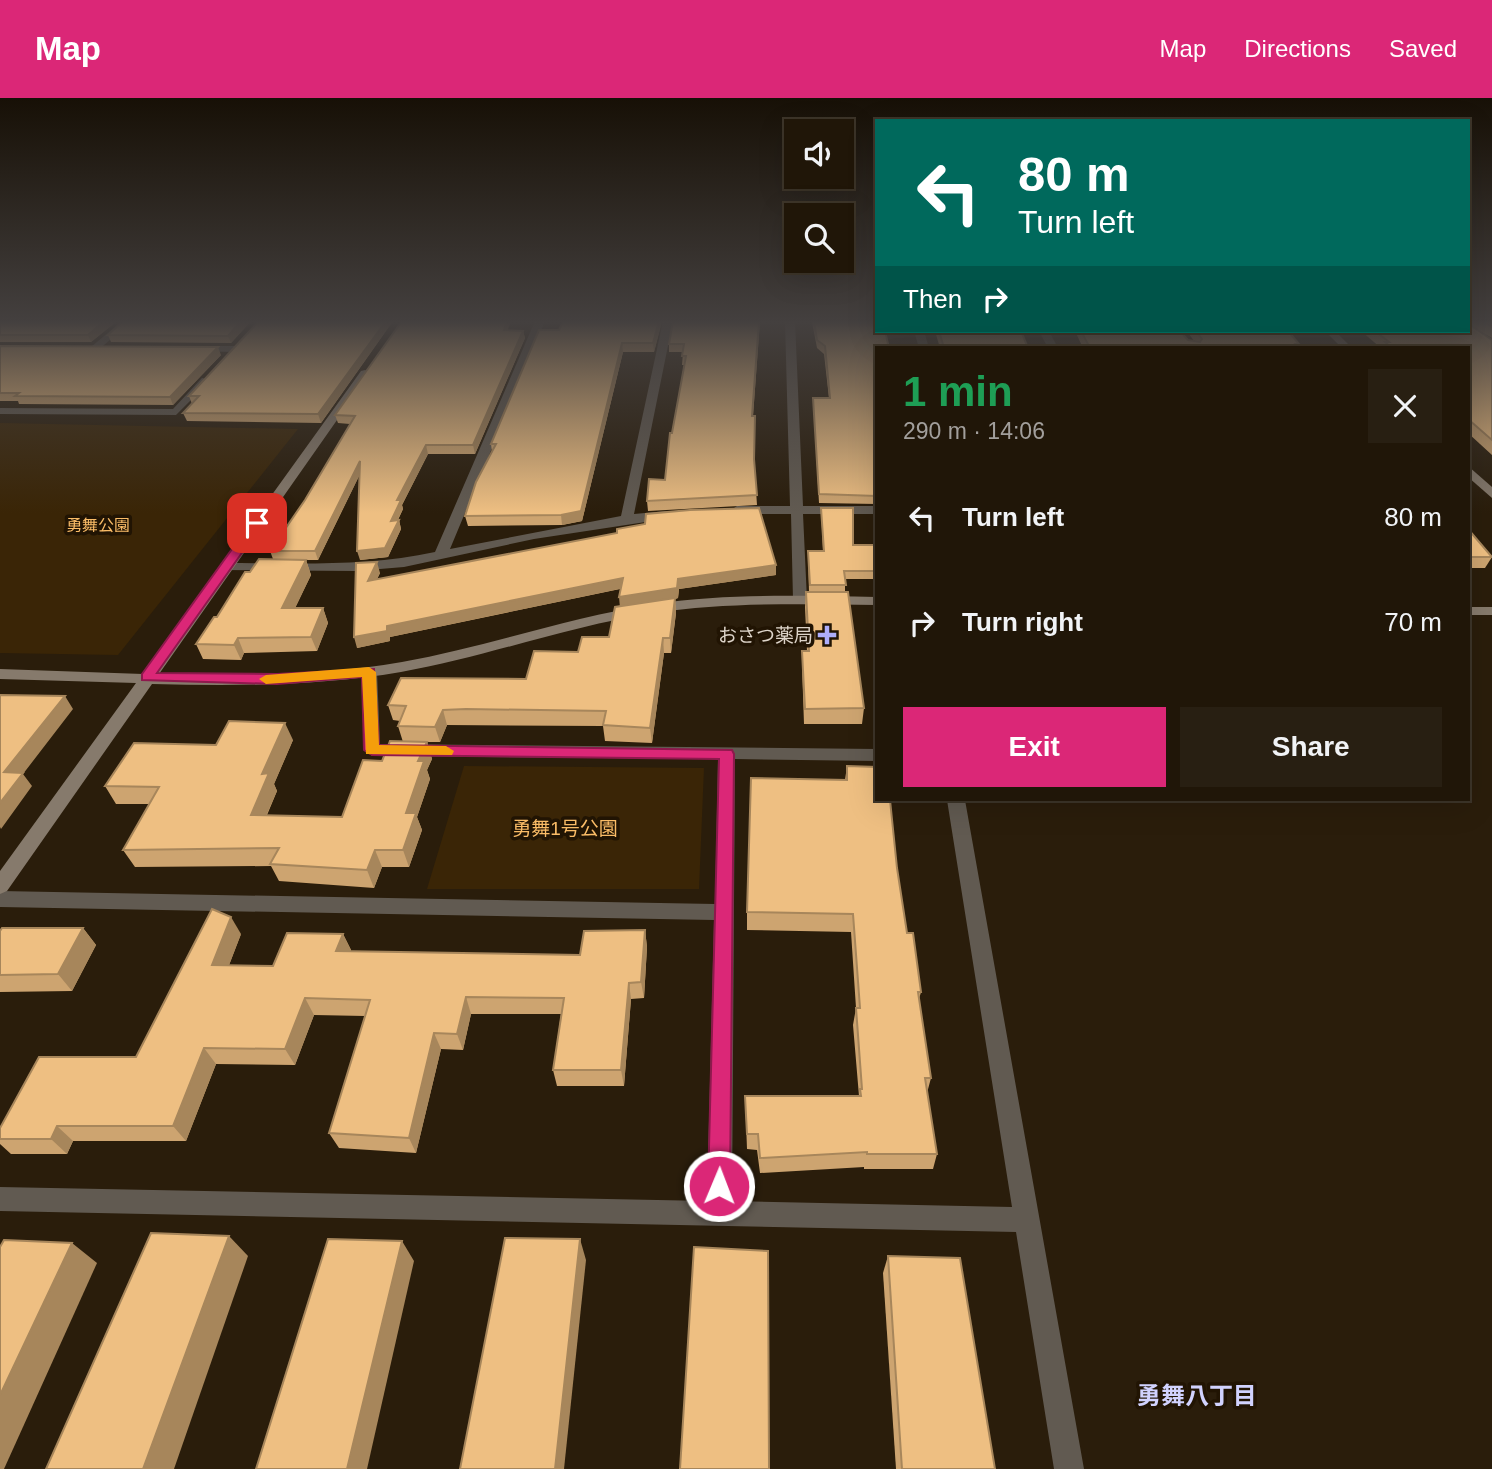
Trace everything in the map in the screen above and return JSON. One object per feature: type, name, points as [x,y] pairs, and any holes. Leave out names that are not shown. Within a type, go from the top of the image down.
[{"type":"street","points":[[0,411],[176,412],[201,385]]},
{"type":"street","points":[[0,886],[356,385]]},
{"type":"street","points":[[440,557],[513,385]]},
{"type":"street","points":[[627,519],[655,385]]},
{"type":"street","points":[[792,385],[800,600]]},
{"type":"street","points":[[1470,472],[1492,494]]},
{"type":"street","points":[[721,511],[875,510]]},
{"type":"street","points":[[225,567],[356,567],[440,557],[534,535],[627,519],[677,514]]},
{"type":"street","points":[[0,674],[277,679],[369,672],[421,663],[625,614],[705,603],[875,601]]},
{"type":"street","points":[[1470,611],[1492,611]]},
{"type":"street","points":[[369,672],[372,750],[875,755]]},
{"type":"street","points":[[719,1214],[727,754]]},
{"type":"street","points":[[956,801],[1069,1469]]},
{"type":"street","points":[[0,899],[724,912]]},
{"type":"street","points":[[0,1199],[1027,1220]]},
{"type":"green space","name":"勇舞公園","points":[[0,423],[298,429],[118,655],[0,653]]},
{"type":"green space","name":"勇舞1号公園","points":[[464,766],[704,768],[699,889],[427,889]]},
{"type":"building","points":[[0,385],[182,385],[170,397],[15,396],[19,393],[0,393]]},
{"type":"building","points":[[199,385],[339,385],[318,414],[183,413],[199,396],[189,396]]},
{"type":"building","points":[[356,385],[499,385],[473,445],[426,445],[397,500],[401,500],[391,521],[399,520],[385,548],[357,551],[360,461],[315,551],[270,551],[305,500],[355,416],[335,415]]},
{"type":"building","points":[[516,385],[612,385],[581,511],[561,515],[465,516],[476,482],[496,444],[491,444]]},
{"type":"building","points":[[681,385],[754,385],[752,416],[755,416],[757,495],[647,501],[649,479],[665,480]]},
{"type":"building","points":[[829,385],[875,385],[875,496],[819,494],[813,398],[830,398]]},
{"type":"building","points":[[1470,385],[1492,385],[1492,440],[1470,421]]},
{"type":"building","points":[[759,508],[776,565],[678,579],[677,588],[619,597],[623,578],[387,626],[387,631],[354,637],[356,563],[377,562],[368,581],[617,533],[617,529],[645,524],[646,514]]},
{"type":"building","points":[[821,508],[853,508],[853,545],[875,545],[875,571],[844,571],[846,585],[810,585],[808,551],[824,551]]},
{"type":"building","points":[[1470,531],[1492,557],[1470,557]]},
{"type":"building","points":[[259,559],[306,560],[282,608],[323,608],[311,637],[238,638],[234,645],[196,644],[214,617],[217,617],[245,572],[250,572]]},
{"type":"building","points":[[806,592],[848,592],[864,708],[805,709],[802,651],[809,651]]},
{"type":"building","points":[[675,598],[670,638],[663,638],[650,728],[603,725],[606,711],[466,709],[443,710],[435,727],[398,726],[406,706],[388,705],[401,678],[526,679],[534,651],[578,652],[582,637],[609,637],[615,607]]},
{"type":"building","points":[[0,695],[65,696],[4,772],[23,773],[0,803]]},
{"type":"building","points":[[229,721],[285,723],[262,774],[269,773],[251,815],[342,817],[363,760],[382,761],[390,741],[427,742],[418,761],[424,761],[406,813],[416,813],[403,850],[375,850],[367,870],[270,864],[279,848],[123,850],[159,787],[105,786],[134,743],[216,745]]},
{"type":"building","points":[[847,766],[875,767],[875,801],[890,801],[907,933],[913,933],[921,992],[918,992],[931,1078],[925,1078],[937,1154],[867,1152],[760,1158],[758,1134],[747,1134],[745,1096],[861,1096],[862,1089],[856,1008],[860,1008],[853,914],[747,912],[751,778],[847,780]]},
{"type":"building","points":[[212,909],[231,917],[212,965],[273,966],[287,933],[343,934],[336,951],[580,955],[584,931],[645,930],[641,982],[629,983],[621,1070],[553,1070],[564,998],[466,997],[457,1034],[434,1033],[409,1138],[329,1133],[370,1000],[305,998],[285,1049],[204,1048],[173,1126],[57,1126],[51,1139],[0,1139],[0,1128],[39,1057],[136,1057]]},
{"type":"building","points":[[2,928],[83,928],[58,974],[0,975]]},
{"type":"building","points":[[151,1233],[229,1236],[143,1469],[46,1469]]},
{"type":"building","points":[[505,1238],[580,1239],[555,1469],[460,1469]]},
{"type":"building","points":[[328,1239],[402,1241],[347,1469],[256,1469]]},
{"type":"building","points":[[4,1240],[72,1243],[0,1395],[0,1247]]},
{"type":"building","points":[[694,1247],[768,1251],[769,1469],[680,1469]]},
{"type":"building","points":[[888,1256],[960,1258],[995,1469],[902,1469]]},
{"type":"slow traffic","points":[[266,679],[369,672],[372,750],[446,751]]},
{"type":"place","name":"おさつ薬局","points":[[827,635]]},
{"type":"district","name":"勇舞八丁目","points":[[1197,1395]]},
{"type":"route","points":[[257,523],[147,677],[235,680],[369,672],[372,750],[727,754],[719,1186]]}]
